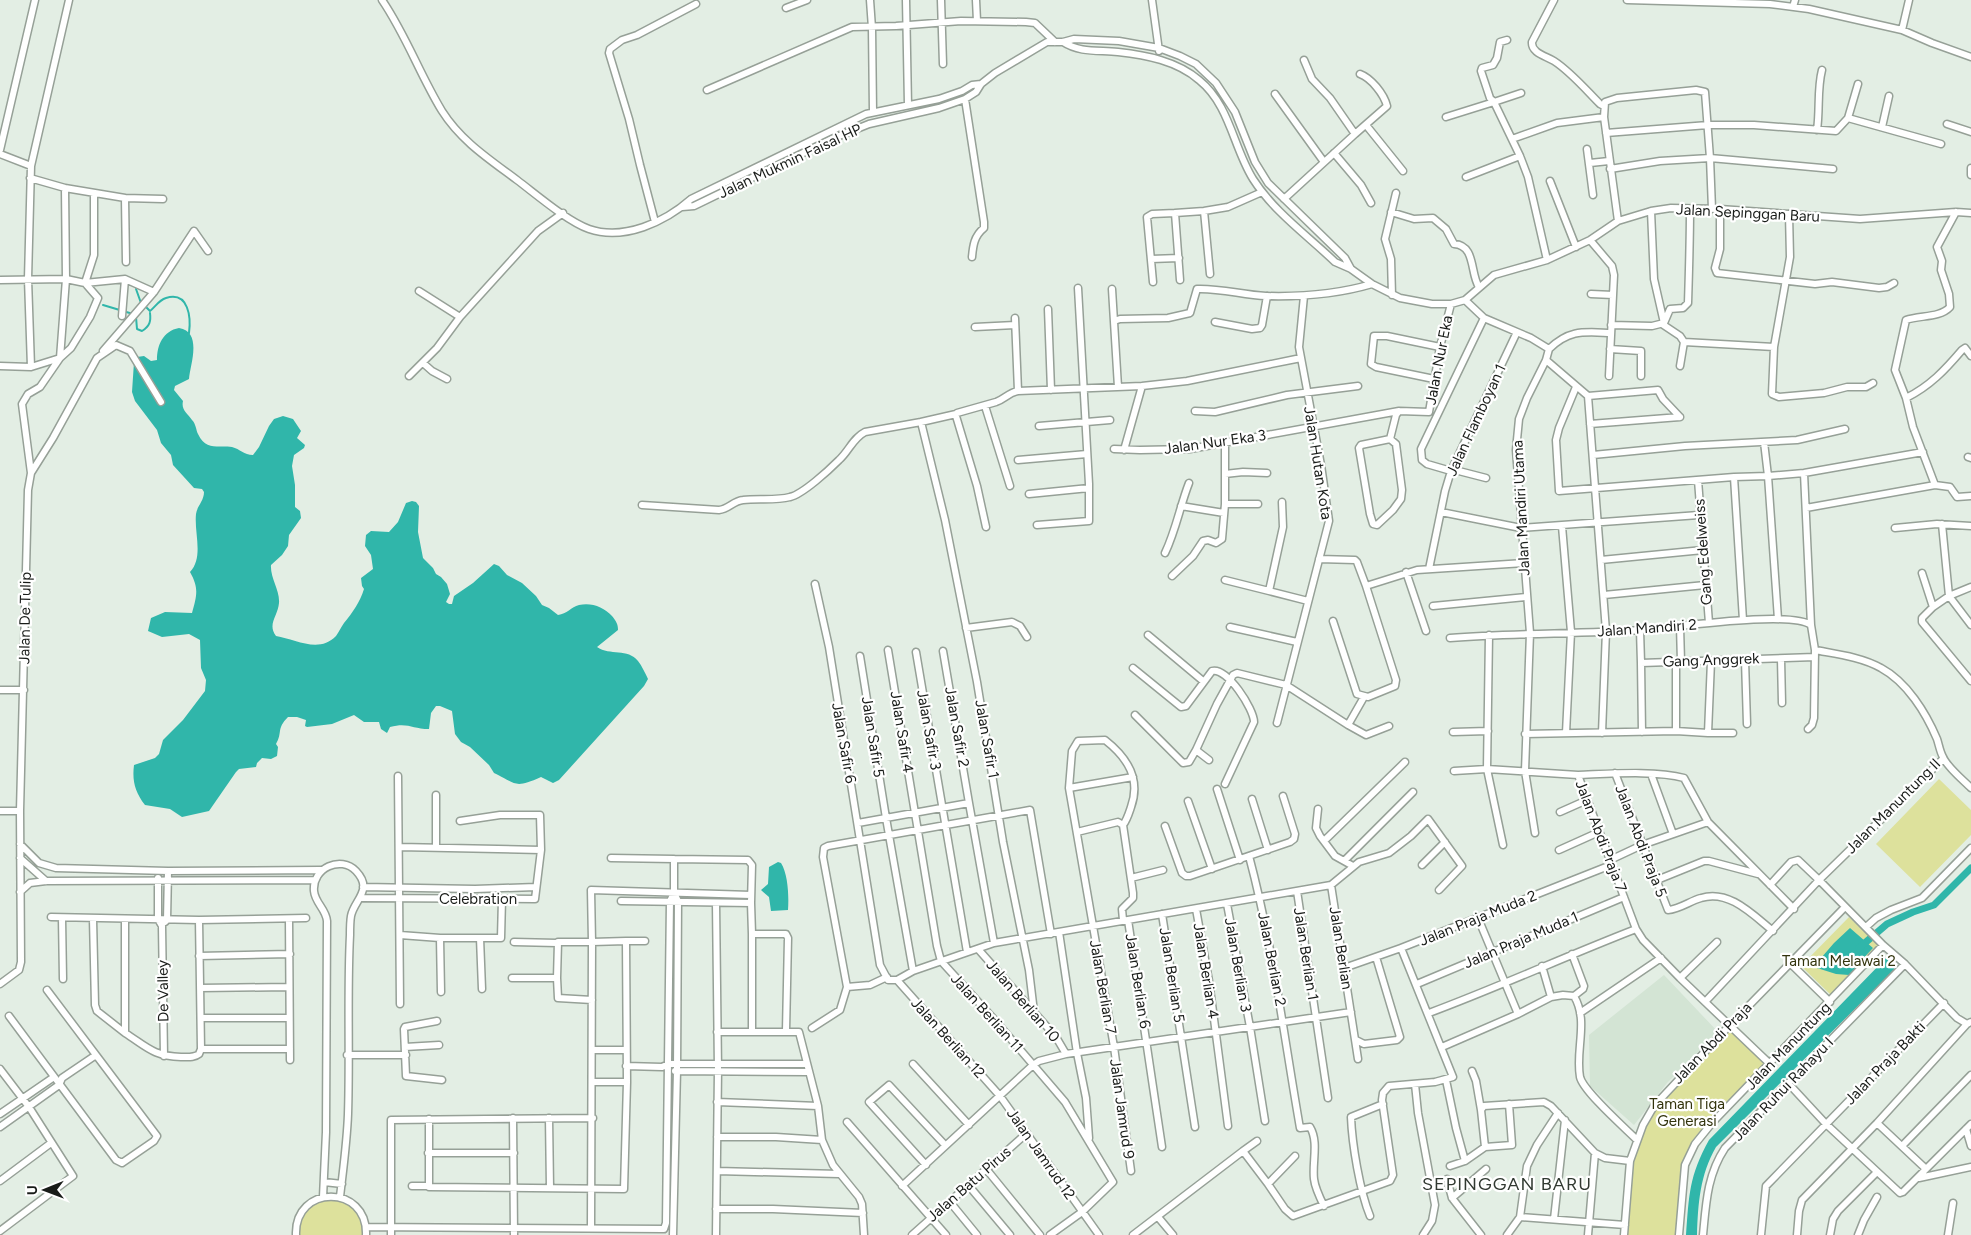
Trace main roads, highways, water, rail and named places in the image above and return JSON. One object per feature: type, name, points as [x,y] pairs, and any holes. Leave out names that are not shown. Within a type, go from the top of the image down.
[{"type":"water","points":[[179,328],[191,336],[193,358],[189,379],[175,386],[174,390],[183,401],[184,409],[205,443],[213,446],[232,447],[253,455],[274,419],[283,416],[293,419],[301,431],[297,438],[305,445],[304,448],[294,455],[292,466],[295,485],[295,507],[300,511],[301,518],[289,535],[288,546],[282,555],[271,565],[279,598],[273,624],[276,636],[315,645],[329,641],[336,636],[353,611],[364,589],[361,578],[373,569],[371,555],[365,546],[366,535],[371,531],[389,532],[398,522],[406,503],[412,501],[416,502],[419,506],[418,532],[423,558],[447,584],[450,594],[446,602],[449,604],[452,604],[454,596],[473,583],[494,564],[499,566],[507,575],[522,583],[536,596],[542,605],[558,615],[576,606],[588,604],[601,608],[612,616],[618,626],[618,630],[597,647],[602,650],[624,653],[634,657],[641,665],[648,679],[644,686],[559,780],[553,783],[541,777],[526,783],[516,784],[494,773],[489,765],[470,747],[461,742],[455,734],[452,711],[436,706],[431,713],[429,729],[406,725],[390,727],[387,733],[381,729],[379,722],[364,722],[354,715],[332,724],[307,727],[305,726],[306,720],[288,717],[282,725],[276,744],[278,747],[277,756],[271,759],[262,758],[256,767],[239,769],[209,811],[182,817],[170,809],[145,805],[135,786],[133,776],[134,765],[155,758],[159,754],[163,740],[183,720],[205,691],[206,680],[201,668],[200,640],[189,634],[162,637],[148,631],[151,618],[165,612],[192,613],[196,596],[195,583],[190,572],[197,559],[196,514],[204,492],[202,489],[194,488],[173,465],[171,455],[161,443],[157,430],[135,401],[132,392],[134,362],[137,357],[144,356],[151,361],[157,360],[158,349],[165,335]]},
{"type":"water","points":[[778,862],[781,863],[787,879],[788,910],[771,911],[769,897],[761,890],[768,884],[769,867]]},
{"type":"water","points":[[1850,928],[1873,948],[1859,963],[1851,956],[1849,959],[1857,967],[1849,975],[1836,974],[1817,968],[1815,965]]},
{"type":"water","points":[[1886,958],[1895,969],[1716,1147],[1703,1179],[1697,1235],[1686,1235],[1691,1186],[1697,1164],[1709,1140]]},
{"type":"waterway","points":[[136,289],[141,303]]},
{"type":"waterway","points":[[145,306],[150,311],[166,298],[180,298],[189,313],[189,333]]},
{"type":"waterway","points":[[103,305],[133,314]]},
{"type":"waterway","points":[[136,317],[137,329],[142,331],[149,323],[150,313]]},
{"type":"waterway","points":[[1859,948],[1887,924],[1934,905],[1971,868]]},
{"type":"district","name":"SEPINGGAN BARU","points":[[1507,1184]]},
{"type":"park label","name":"Taman Melawai 2","points":[[1839,961]]},
{"type":"park label","name":"Taman Tiga Generasi","points":[[1687,1112]]}]
